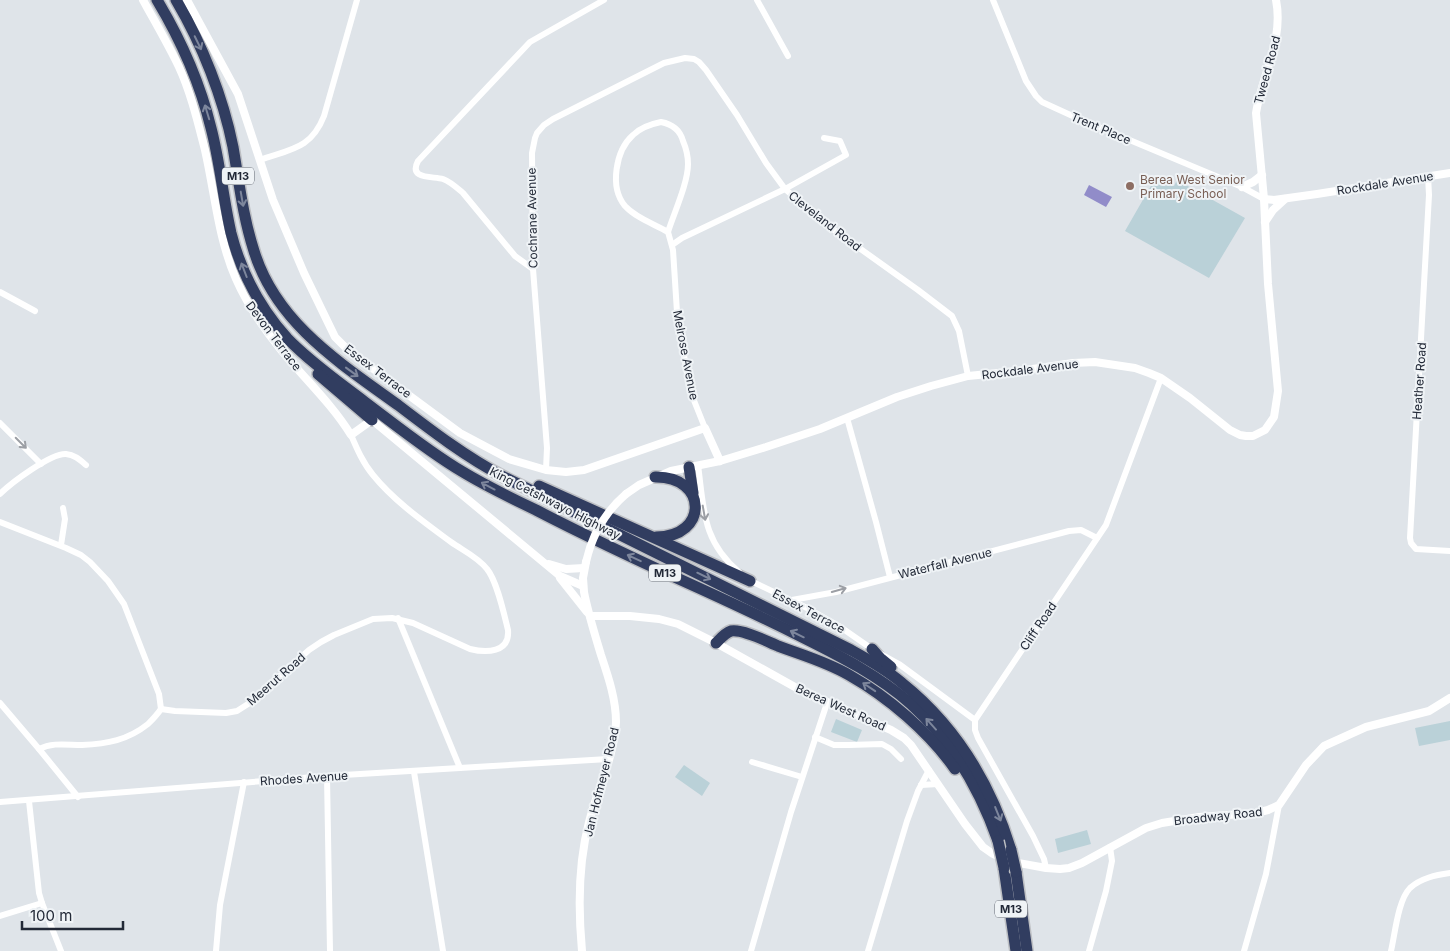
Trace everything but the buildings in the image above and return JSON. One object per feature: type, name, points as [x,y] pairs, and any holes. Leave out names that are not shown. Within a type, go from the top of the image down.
[{"type":"highway","name":"King Cetshwayo Highway","points":[[157,0],[174,29],[204,103],[216,148],[232,237],[244,273],[254,293],[289,340],[383,415],[461,471],[568,527],[818,645],[884,682],[913,706],[947,743],[974,786],[993,827],[1010,900],[1016,951]]},
{"type":"highway","name":"King Cetshwayo Highway","points":[[176,0],[202,51],[219,97],[232,145],[247,229],[260,269],[273,293],[289,315],[320,347],[478,463],[828,638],[877,665],[902,683],[941,720],[958,741],[973,763],[997,811],[1011,850],[1016,872],[1027,951]]},
{"type":"highway","points":[[254,293],[264,313],[284,341],[306,364],[372,420]]},
{"type":"highway","points":[[457,449],[750,580]]},
{"type":"highway","points":[[652,537],[670,536],[681,532],[690,524],[695,505],[693,495],[694,466]]},
{"type":"highway","points":[[655,477],[676,480],[693,495]]},
{"type":"highway","points":[[716,643],[728,632],[740,632],[830,666],[865,684],[902,712],[948,758],[993,827]]},
{"type":"highway","points":[[872,649],[922,693],[942,714],[963,744],[973,763]]},
{"type":"highway","points":[[1024,929],[1035,951]]},
{"type":"street","name":"Devon Terrace","points":[[142,0],[160,30],[179,69],[194,111],[205,151],[219,225],[227,255],[236,279],[247,300],[276,342],[342,421],[373,475],[416,515],[484,566],[491,574],[508,635],[505,644],[497,650],[485,652],[470,649],[398,618]]},
{"type":"street","name":"Essex Terrace","points":[[187,0],[238,94],[273,200],[287,235],[330,328],[349,351],[460,433],[509,458],[546,470],[566,472],[584,470],[705,428]]},
{"type":"street","points":[[260,160],[298,147],[308,142],[317,133],[324,116],[357,0]]},
{"type":"street","points":[[533,268],[515,256],[456,187],[442,179],[422,176],[416,171],[415,167],[418,161],[522,50],[542,34],[604,0]]},
{"type":"street","points":[[757,0],[788,56]]},
{"type":"street","name":"Trent Place","points":[[993,0],[1026,82],[1042,102],[1242,187],[1264,199]]},
{"type":"street","name":"Tweed Road","points":[[1264,199],[1256,113],[1276,42],[1278,22],[1276,0]]},
{"type":"street","name":"Cleveland Road","points":[[685,58],[694,59],[703,65],[737,115],[766,163],[785,189],[827,225],[952,316],[959,331],[968,376]]},
{"type":"street","name":"Cochrane Avenue","points":[[546,470],[547,448],[533,268],[532,153],[535,138],[544,125],[563,113],[664,63],[685,58]]},
{"type":"street","points":[[661,122],[677,129],[682,136],[688,164],[687,175],[668,232],[625,206],[617,192],[616,184],[616,174],[625,144],[638,130],[661,122]]},
{"type":"street","points":[[672,245],[682,238],[785,189],[846,155],[840,141],[824,138]]},
{"type":"street","name":"Rockdale Avenue","points":[[590,616],[583,586],[585,565],[592,542],[611,508],[639,484],[671,471],[766,447],[847,418],[909,392],[968,376],[1094,362],[1135,368],[1161,378],[1230,430],[1240,435],[1253,436],[1259,434],[1273,421],[1278,391],[1268,284],[1264,199],[1274,200],[1450,173]]},
{"type":"street","points":[[1242,187],[1262,175]]},
{"type":"street","name":"Heather Road","points":[[1428,176],[1429,195],[1410,538],[1412,545],[1416,548],[1450,551]]},
{"type":"street","points":[[1265,222],[1273,210],[1287,198]]},
{"type":"street","name":"Melrose Avenue","points":[[668,232],[672,245],[677,312],[686,371],[693,398],[720,460]]},
{"type":"street","points":[[0,292],[35,311]]},
{"type":"street","name":"Cliff Road","points":[[975,720],[1106,525],[1161,378]]},
{"type":"street","points":[[847,418],[890,577]]},
{"type":"street","points":[[351,435],[372,420],[564,578],[583,586]]},
{"type":"street","points":[[0,422],[41,464]]},
{"type":"street","points":[[0,494],[41,464],[56,456],[65,454],[76,457],[86,466]]},
{"type":"street","name":"Essex Terrace","points":[[694,466],[709,533],[715,546],[725,559],[750,580],[834,623],[872,649],[890,658],[975,720]]},
{"type":"street","points":[[61,545],[65,520],[63,508]]},
{"type":"street","points":[[0,522],[61,545],[81,555],[108,581],[124,604],[161,703],[161,710],[156,716],[140,730],[122,739],[102,744],[51,744],[39,749]]},
{"type":"street","name":"Waterfall Avenue","points":[[792,600],[836,592],[1074,530],[1084,530],[1097,538]]},
{"type":"street","points":[[544,562],[566,568],[585,565]]},
{"type":"street","points":[[544,562],[576,596],[590,616]]},
{"type":"street","name":"Berea West Road","points":[[590,616],[630,616],[667,621],[685,627],[802,691],[884,726],[898,734],[911,745],[964,824],[983,847],[1008,861],[1046,868]]},
{"type":"street","name":"Jan Hofmeyer Road","points":[[582,951],[580,900],[583,855],[589,823],[614,737],[615,713],[609,680],[590,616]]},
{"type":"street","points":[[398,618],[460,768]]},
{"type":"street","name":"Meerut Road","points":[[161,710],[220,713],[236,711],[248,704],[309,650],[327,638],[372,619],[398,618]]},
{"type":"street","name":"Broadway Road","points":[[1046,868],[1069,868],[1082,863],[1146,828],[1162,823],[1199,817],[1256,813],[1268,810],[1279,805],[1306,765],[1324,746],[1366,727],[1429,711],[1450,698]]},
{"type":"street","points":[[751,951],[791,812],[827,702]]},
{"type":"street","points":[[0,703],[78,797]]},
{"type":"street","points":[[975,720],[975,730],[978,738],[1036,841],[1046,868]]},
{"type":"street","points":[[815,737],[834,744],[882,744],[891,749],[900,759]]},
{"type":"street","name":"Rhodes Avenue","points":[[0,802],[327,776],[608,759]]},
{"type":"street","points":[[752,762],[802,777]]},
{"type":"street","points":[[868,951],[900,844],[921,785],[929,770]]},
{"type":"street","points":[[414,772],[443,951]]},
{"type":"street","points":[[327,776],[330,951]]},
{"type":"street","points":[[216,951],[220,905],[244,782]]},
{"type":"street","points":[[921,785],[938,784]]},
{"type":"street","points":[[29,801],[39,892],[61,951]]},
{"type":"street","points":[[1244,951],[1266,874],[1279,805]]},
{"type":"street","points":[[1089,951],[1106,891],[1112,861],[1110,847]]},
{"type":"street","points":[[1391,951],[1400,908],[1409,889],[1424,879],[1450,873]]},
{"type":"street","points":[[0,916],[42,903]]},
{"type":"shaded area","points":[[1156,177],[1174,186],[1177,180],[1245,218],[1209,278],[1125,231]]},
{"type":"shaded area","points":[[1089,185],[1112,197],[1106,207],[1084,195]]},
{"type":"shaded area","points":[[836,719],[862,730],[857,742],[831,732]]},
{"type":"shaded area","points":[[1450,721],[1450,740],[1419,746],[1415,728]]},
{"type":"shaded area","points":[[684,765],[710,783],[702,796],[675,777]]},
{"type":"shaded area","points":[[1087,830],[1091,844],[1058,853],[1055,839]]},
{"type":"place","name":"Berea West Senior Primary School","points":[[1130,186]]}]
